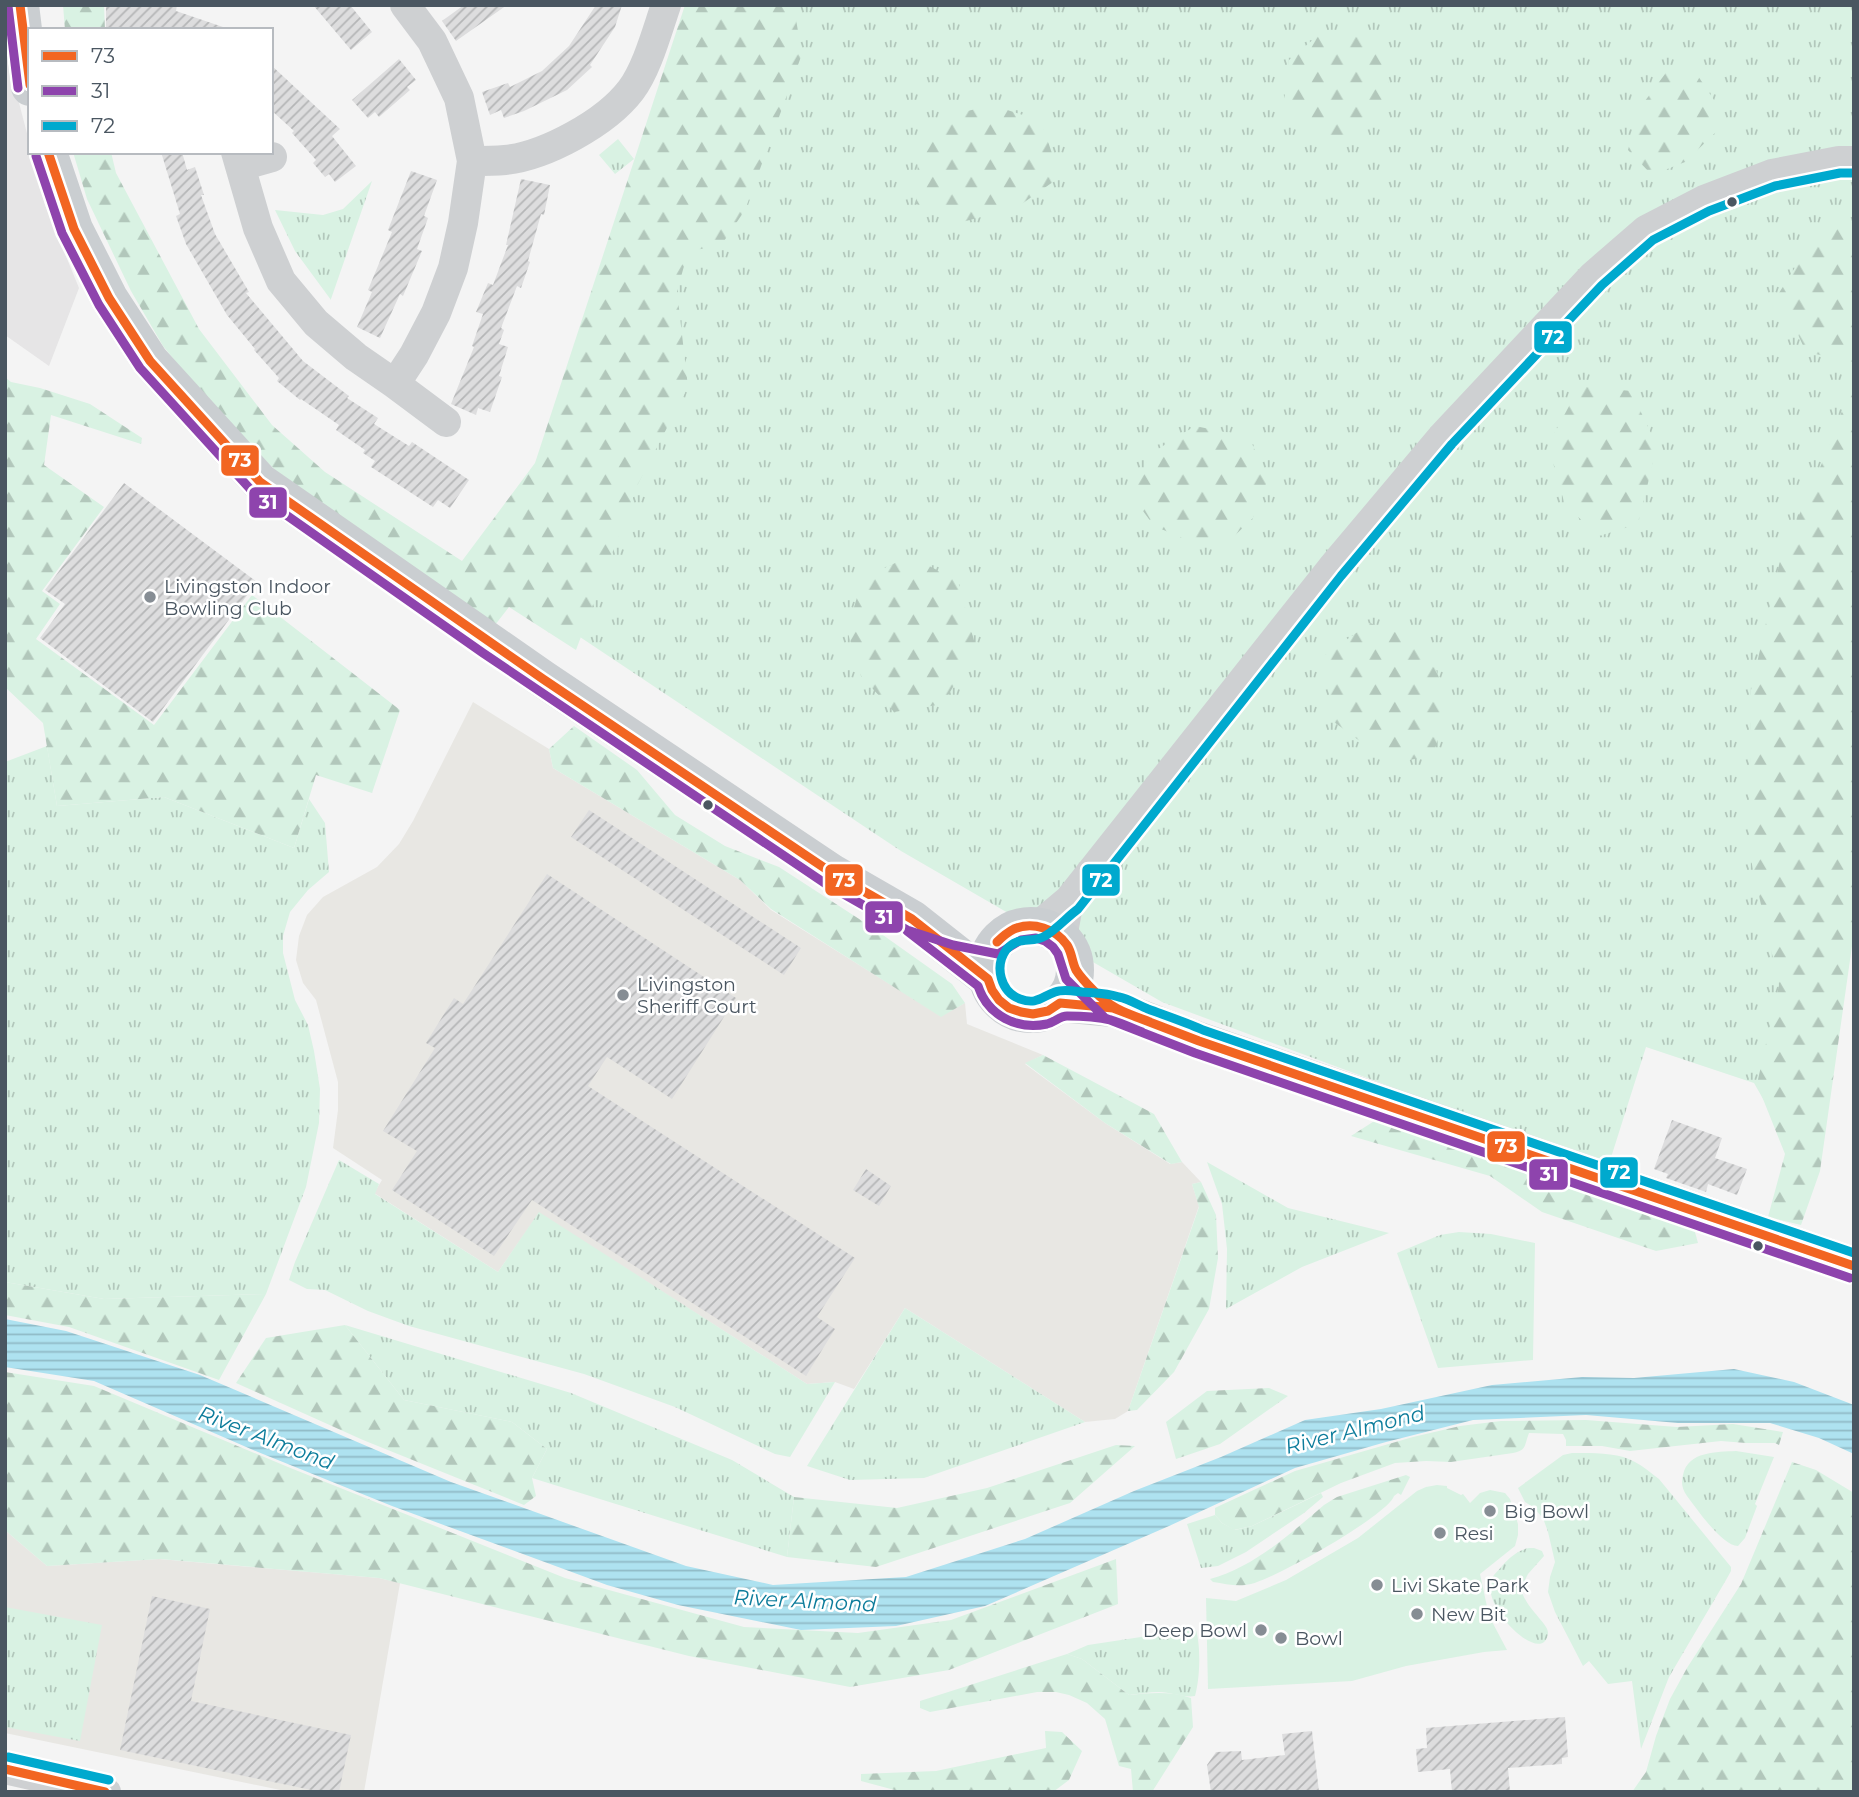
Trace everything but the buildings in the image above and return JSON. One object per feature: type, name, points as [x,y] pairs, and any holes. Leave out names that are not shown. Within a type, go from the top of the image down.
[{"type":"main road","points":[[20,5],[28,71]]},
{"type":"main road","points":[[49,154],[74,229],[110,298],[150,361],[260,482],[566,694],[832,873],[912,919],[988,979]]},
{"type":"main road","points":[[912,919],[997,942]]},
{"type":"main road","points":[[1059,960],[1048,1011],[1033,1014],[1009,1007],[999,1000],[988,979],[991,953],[997,942],[1016,929],[1027,926],[1059,960],[1114,1008],[1199,1041],[1854,1266]]},
{"type":"street","points":[[395,384],[436,313],[453,268],[472,161],[459,98],[432,41],[405,5]]},
{"type":"street","points":[[472,161],[507,160],[546,150],[602,118],[631,90],[649,55],[666,5]]},
{"type":"street","points":[[272,157],[238,159],[258,228],[281,281],[316,323],[356,357],[446,422]]},
{"type":"street","points":[[1059,960],[1069,900],[1341,558],[1443,436],[1593,276],[1646,230],[1704,200],[1772,174],[1839,161],[1854,161]]},
{"type":"street","points":[[5,1769],[106,1792]]},
{"type":"shaded area","points":[[5,49],[28,137],[28,154],[32,154],[45,205],[79,288],[49,366],[5,335]]},
{"type":"shaded area","points":[[473,702],[549,749],[553,768],[740,880],[771,910],[941,1016],[965,1003],[967,1024],[1043,1055],[1025,1064],[1105,1123],[1170,1164],[1182,1162],[1201,1182],[1192,1184],[1199,1206],[1128,1411],[1115,1419],[1085,1422],[905,1308],[854,1389],[835,1382],[807,1384],[539,1213],[498,1272],[374,1193],[382,1180],[333,1148],[338,1110],[338,1082],[316,1000],[303,983],[296,960],[299,936],[307,915],[323,897],[377,867],[399,844]]},
{"type":"shaded area","points":[[5,1528],[47,1566],[159,1559],[379,1578],[400,1583],[364,1792],[290,1792],[5,1733]]},
{"type":"green space","points":[[63,5],[104,5],[105,28],[65,28]]},
{"type":"green space","points":[[685,5],[781,5],[795,14],[802,54],[745,210],[722,244],[688,252],[677,291],[688,387],[638,484],[576,650],[509,607],[495,625],[275,470],[212,406],[163,346],[131,291],[87,199],[74,154],[111,154],[116,173],[199,329],[272,425],[325,472],[462,561],[535,463]]},
{"type":"green space","points":[[764,5],[1854,5],[1854,803],[1799,1162],[1754,1083],[1646,1047],[1608,1167],[1162,1002],[901,851],[541,611]]},
{"type":"green space","points":[[1322,32],[1366,33],[1388,62],[1389,103],[1359,137],[1312,135],[1283,110],[1289,60]]},
{"type":"green space","points":[[1668,70],[1696,73],[1716,103],[1716,132],[1685,162],[1652,175],[1628,150],[1639,109]]},
{"type":"green space","points":[[992,105],[1041,121],[1060,177],[1016,208],[962,222],[916,204],[918,158],[943,117]]},
{"type":"green space","points":[[618,139],[634,159],[615,174],[599,155]]},
{"type":"green space","points":[[372,181],[331,300],[295,251],[275,210],[323,215],[343,209]]},
{"type":"green space","points":[[1854,222],[1854,362],[1806,352],[1779,293],[1816,234]]},
{"type":"green space","points":[[5,377],[11,382],[90,404],[142,438],[141,444],[51,415],[44,465],[104,507],[42,591],[60,604],[36,639],[154,725],[252,595],[400,710],[372,793],[316,775],[294,848],[164,797],[57,806],[43,723],[5,687]]},
{"type":"green space","points":[[1854,380],[1854,932],[1820,1171],[1801,1225],[1768,1217],[1785,1154],[1757,1084],[1779,985],[1749,851],[1751,690],[1781,556],[1822,463]]},
{"type":"green space","points":[[1580,386],[1631,391],[1657,446],[1638,524],[1599,536],[1565,505],[1548,445]]},
{"type":"green space","points":[[1195,426],[1249,437],[1268,479],[1253,518],[1227,543],[1190,541],[1154,526],[1132,496],[1150,454]]},
{"type":"green space","points":[[910,556],[958,581],[976,648],[943,704],[894,712],[861,676],[847,630],[863,578]]},
{"type":"green space","points":[[1370,623],[1426,643],[1449,704],[1433,755],[1391,764],[1334,722],[1325,655]]},
{"type":"green space","points":[[574,726],[637,770],[675,815],[725,846],[779,867],[873,928],[952,984],[965,1003],[941,1017],[771,909],[740,880],[553,768],[549,749]]},
{"type":"green space","points":[[47,746],[57,806],[164,797],[294,848],[309,799],[325,823],[329,872],[308,890],[290,912],[283,936],[283,953],[295,1000],[308,1025],[314,1051],[320,1089],[319,1123],[306,1187],[266,1294],[104,1299],[5,1282],[5,762]]},
{"type":"green space","points":[[1043,1055],[1154,1114],[1182,1162],[1171,1164],[1105,1123],[1025,1063]]},
{"type":"green space","points":[[1382,1116],[1693,1225],[1698,1243],[1656,1251],[1542,1212],[1490,1176],[1351,1136]]},
{"type":"green space","points":[[339,1160],[379,1184],[375,1194],[498,1272],[539,1212],[807,1384],[835,1382],[790,1457],[775,1454],[675,1407],[584,1374],[409,1326],[368,1311],[325,1290],[307,1289],[289,1280]]},
{"type":"green space","points":[[1207,1162],[1288,1208],[1389,1233],[1302,1267],[1226,1309],[1227,1249],[1222,1204]]},
{"type":"green space","points":[[1201,1182],[1216,1215],[1218,1258],[1209,1309],[1174,1372],[1137,1410],[1128,1411],[1199,1207],[1192,1184]]},
{"type":"green space","points":[[1459,1232],[1491,1234],[1535,1243],[1533,1360],[1438,1368],[1397,1253],[1440,1235]]},
{"type":"green space","points":[[5,1282],[104,1299],[266,1294],[219,1380],[69,1327],[5,1315]]},
{"type":"green space","points":[[905,1308],[1085,1422],[924,1478],[850,1480],[807,1466]]},
{"type":"green space","points":[[345,1325],[571,1393],[732,1460],[794,1497],[787,1557],[532,1478],[547,1449],[512,1422],[404,1400]]},
{"type":"green space","points":[[345,1325],[404,1400],[512,1422],[547,1449],[532,1478],[536,1496],[524,1505],[363,1440],[236,1383],[266,1338]]},
{"type":"green space","points":[[5,1372],[94,1386],[565,1578],[744,1627],[858,1633],[951,1620],[1116,1559],[1118,1604],[949,1670],[850,1687],[689,1656],[379,1578],[160,1559],[47,1566],[5,1528]]},
{"type":"green space","points":[[1269,1388],[1288,1396],[1220,1444],[1176,1459],[1166,1422],[1207,1391]]},
{"type":"green space","points":[[1586,1420],[1677,1427],[1733,1424],[1783,1432],[1779,1445],[1721,1441],[1630,1451],[1602,1446],[1566,1446],[1563,1434],[1529,1433],[1523,1449],[1518,1452],[1451,1462],[1395,1463],[1341,1483],[1252,1526],[1234,1530],[1215,1515],[1215,1508],[1295,1471],[1413,1437],[1460,1426],[1501,1421]]},
{"type":"green space","points":[[1116,1445],[1135,1446],[1070,1503],[876,1567],[787,1557],[794,1497],[897,1508],[987,1488]]},
{"type":"green space","points":[[1736,1451],[1774,1457],[1745,1538],[1738,1546],[1725,1540],[1710,1526],[1687,1496],[1682,1483],[1686,1467],[1697,1457]]},
{"type":"green space","points":[[1563,1455],[1613,1455],[1628,1459],[1644,1468],[1659,1479],[1731,1567],[1669,1677],[1641,1749],[1632,1681],[1608,1684],[1589,1661],[1583,1666],[1555,1612],[1548,1592],[1555,1562],[1543,1518],[1525,1502],[1518,1488]]},
{"type":"green space","points":[[1792,1462],[1816,1470],[1854,1493],[1854,1792],[1632,1792],[1646,1772],[1670,1699],[1741,1584]]},
{"type":"green space","points":[[1406,1475],[1410,1477],[1401,1495],[1398,1493],[1372,1517],[1305,1559],[1251,1584],[1232,1585],[1213,1582],[1210,1579],[1256,1558],[1337,1497]]},
{"type":"green space","name":"Livi Skate Park","points":[[1437,1485],[1447,1486],[1463,1494],[1470,1503],[1480,1493],[1490,1490],[1505,1493],[1510,1499],[1518,1524],[1515,1546],[1480,1574],[1489,1616],[1507,1650],[1406,1666],[1352,1681],[1208,1689],[1206,1598],[1236,1601],[1286,1580],[1358,1538],[1417,1491]]},
{"type":"green space","points":[[1321,1493],[1323,1497],[1304,1513],[1246,1552],[1218,1566],[1201,1568],[1187,1524],[1215,1515],[1222,1523],[1235,1530],[1252,1526]]},
{"type":"green space","points":[[1529,1548],[1542,1551],[1544,1556],[1528,1574],[1521,1588],[1527,1602],[1547,1629],[1544,1642],[1536,1644],[1513,1629],[1494,1603],[1490,1590],[1492,1578],[1505,1563],[1517,1552]]},
{"type":"green space","points":[[5,1607],[102,1625],[80,1741],[5,1727]]},
{"type":"green space","points":[[1186,1625],[1196,1630],[1199,1645],[1199,1672],[1195,1696],[1159,1692],[1129,1695],[1082,1659],[1067,1654],[1088,1645],[1141,1637]]},
{"type":"green space","points":[[1067,1654],[1082,1659],[1129,1695],[1168,1693],[1191,1698],[1193,1727],[1152,1792],[1133,1792],[1131,1769],[1119,1766],[1105,1719],[1087,1703],[1069,1695],[1037,1692],[930,1712],[920,1708],[920,1701]]},
{"type":"green space","points":[[1045,1731],[1062,1732],[1082,1751],[1069,1780],[1053,1792],[902,1792],[861,1781],[861,1774],[936,1771],[1046,1748]]},
{"type":"water","name":"River Almond","points":[[5,1319],[66,1331],[200,1375],[451,1482],[686,1566],[773,1585],[906,1577],[1025,1539],[1305,1420],[1381,1409],[1492,1385],[1582,1377],[1634,1378],[1734,1369],[1794,1382],[1854,1405],[1854,1454],[1819,1438],[1770,1423],[1678,1423],[1586,1415],[1473,1420],[1295,1468],[985,1606],[896,1626],[801,1630],[678,1605],[607,1585],[392,1506],[94,1381],[5,1367]]},
{"type":"transit line","name":"73","points":[[20,5],[28,69]]},
{"type":"transit line","name":"31","points":[[8,6],[18,88]]},
{"type":"transit line","name":"73","points":[[49,154],[74,229],[109,298],[150,361],[260,482],[543,679],[832,873],[912,919],[988,979],[999,1000],[1009,1008],[1033,1014],[1048,1011],[1060,1003],[1113,1008],[1199,1041],[1854,1266]]},
{"type":"transit line","name":"31","points":[[36,156],[62,233],[99,305],[140,368],[252,491],[483,653],[826,884],[907,930],[953,945],[998,954],[1021,940],[1036,938],[1045,941],[1058,954],[1066,979],[1105,1018],[1195,1053],[1850,1278]]},
{"type":"transit line","name":"72","points":[[1854,173],[1840,173],[1775,186],[1709,211],[1653,240],[1602,285],[1452,444],[1341,576],[1078,909],[1045,936],[1011,945],[1000,964],[1004,985],[1013,996],[1020,999],[1035,1001],[1065,990],[1123,998],[1203,1030],[1854,1253]]},
{"type":"transit line","name":"73","points":[[997,942],[1021,927],[1036,926],[1050,931],[1067,945],[1076,970],[1107,1003],[1150,1022]]},
{"type":"transit line","name":"31","points":[[907,931],[978,986],[996,1013],[1015,1023],[1036,1025],[1047,1024],[1064,1016],[1095,1017],[1142,1032]]},
{"type":"transit line","name":"72","points":[[8,1757],[109,1780]]},
{"type":"transit line","name":"73","points":[[5,1769],[105,1792]]},
{"type":"place","name":"Livingston Indoor Bowling Club","points":[[150,597]]},
{"type":"place","name":"Livingston Sheriff Court","points":[[623,995]]},
{"type":"place","name":"Big Bowl","points":[[1490,1511]]},
{"type":"place","name":"Resi","points":[[1440,1533]]},
{"type":"place","name":"Livi Skate Park","points":[[1377,1585]]},
{"type":"place","name":"New Bit","points":[[1417,1614]]},
{"type":"place","name":"Deep Bowl","points":[[1261,1630]]},
{"type":"place","name":"Bowl","points":[[1281,1638]]}]
